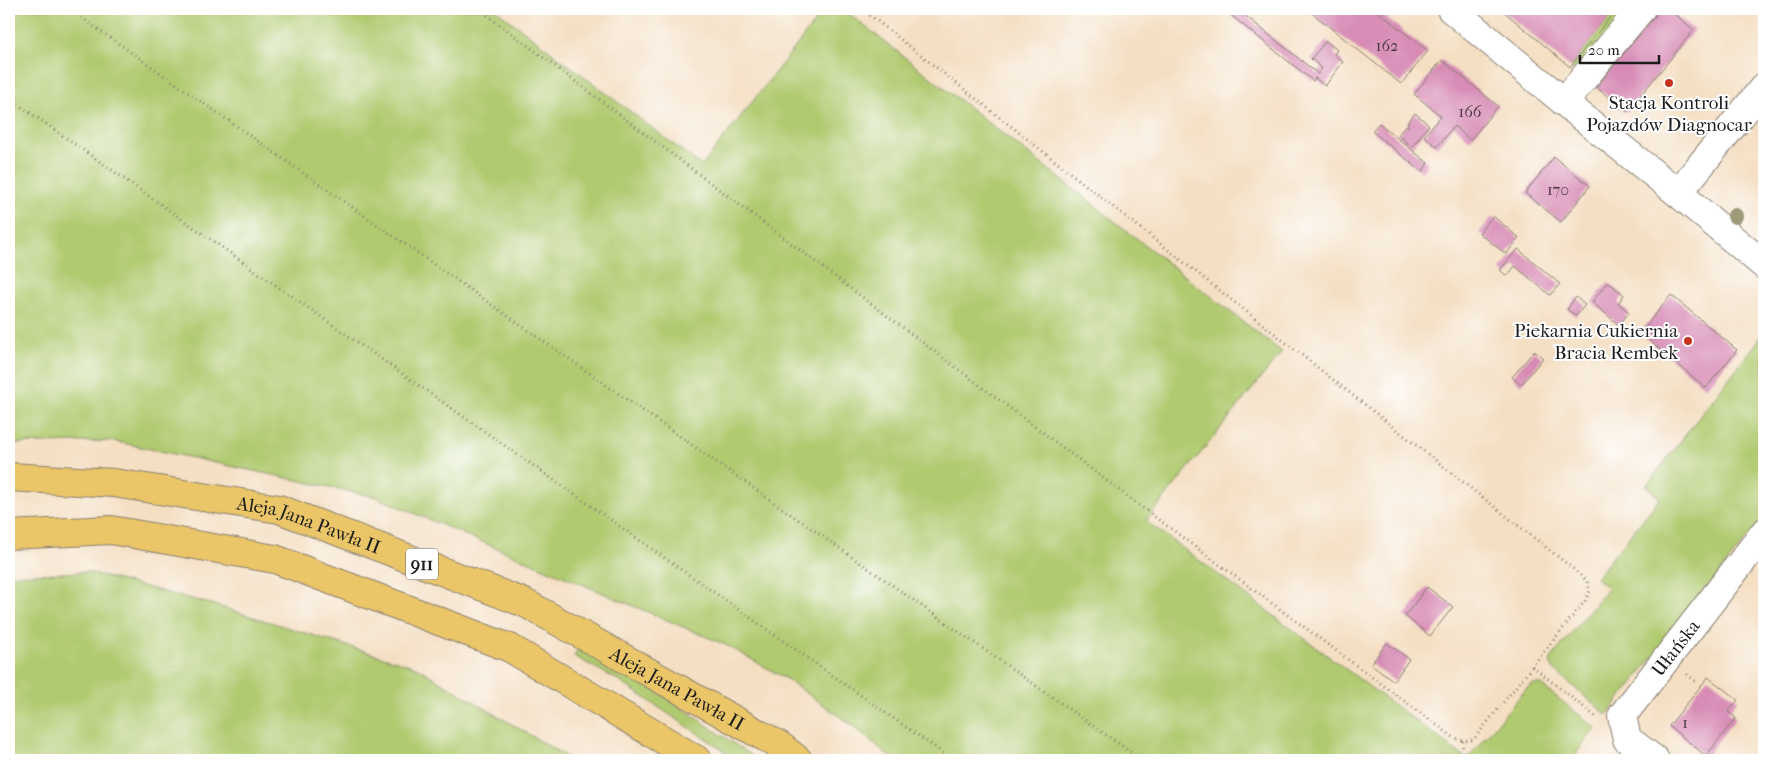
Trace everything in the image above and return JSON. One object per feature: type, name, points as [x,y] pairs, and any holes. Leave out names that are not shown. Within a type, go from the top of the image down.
[{"type":"main road","name":"Aleja Jana Pawła II","points":[[9,477],[114,483],[279,509],[525,603],[779,745],[798,760]]},
{"type":"main road","name":"911","points":[[9,535],[112,530],[275,559],[510,648],[697,760]]},
{"type":"street","points":[[1450,9],[1764,265]]},
{"type":"street","points":[[1564,102],[1641,9]]},
{"type":"street","points":[[1678,193],[1764,87]]},
{"type":"street","name":"Ułańska","points":[[1624,727],[1622,716],[1764,533]]},
{"type":"street","points":[[1624,727],[1627,739],[1655,760]]},
{"type":"path","points":[[69,9],[1142,760]]},
{"type":"path","points":[[479,9],[1151,514],[1453,737],[1463,741],[1473,740],[1585,601],[1590,591],[1587,581],[862,9]]},
{"type":"path","points":[[9,98],[953,760]]},
{"type":"path","points":[[1532,666],[1610,729],[1624,727]]},
{"type":"path","points":[[1457,760],[1462,755],[1463,741]]},
{"type":"green space","points":[[9,9],[495,9],[702,166],[825,9],[843,9],[1282,352],[1146,521],[1467,759],[1526,689],[1533,684],[1540,684],[1596,728],[1571,760],[894,760],[851,724],[788,680],[728,646],[376,497],[113,441],[9,444]]},
{"type":"green space","points":[[1617,9],[1629,9],[1579,72],[1570,67]]},
{"type":"green space","points":[[1764,333],[1764,517],[1607,715],[1553,669],[1550,662],[1552,657],[1608,588],[1596,578],[1660,498],[1646,486]]},
{"type":"green space","points":[[87,572],[211,604],[416,667],[572,760],[9,760],[9,575]]},
{"type":"green space","points":[[580,645],[651,687],[758,760],[736,760],[616,679],[574,656]]},
{"type":"building","points":[[1223,9],[1237,9],[1318,74],[1322,68],[1311,59],[1326,41],[1337,50],[1334,54],[1343,62],[1325,86],[1315,78],[1313,81]]},
{"type":"building","points":[[1307,9],[1375,9],[1428,51],[1401,84]]},
{"type":"building","points":[[1501,9],[1617,9],[1570,67]]},
{"type":"building","points":[[1661,9],[1668,9],[1694,30],[1627,112],[1596,87]]},
{"type":"building","points":[[1442,60],[1498,106],[1470,140],[1454,126],[1437,147],[1424,136],[1441,116],[1414,94]]},
{"type":"building","points":[[1415,113],[1429,125],[1412,147],[1398,135],[1406,125],[1408,127],[1407,123]]},
{"type":"building","points":[[1379,123],[1428,163],[1422,172],[1372,131]]},
{"type":"building","points":[[1554,157],[1590,186],[1561,222],[1525,193]]},
{"type":"building","points":[[1493,216],[1519,238],[1506,254],[1479,233]]},
{"type":"building","points":[[1518,249],[1560,284],[1550,295],[1515,266],[1507,276],[1500,270]]},
{"type":"building","points":[[1608,282],[1624,295],[1618,303],[1629,312],[1619,325],[1592,302]]},
{"type":"building","name":"Piekarnia Cukiernia Bracia Rembek","points":[[1671,295],[1737,350],[1706,388],[1640,333]]},
{"type":"building","points":[[1576,297],[1585,305],[1576,316],[1567,309]]},
{"type":"building","points":[[1534,351],[1543,358],[1521,385],[1512,377]]},
{"type":"building","points":[[1427,587],[1453,607],[1430,636],[1405,616]]},
{"type":"building","points":[[1387,643],[1409,659],[1394,681],[1371,664]]},
{"type":"building","points":[[1708,677],[1738,700],[1728,712],[1736,718],[1706,756],[1669,726]]},
{"type":"place","name":"Stacja Kontroli Pojazdów Diagnocar","points":[[1669,83]]},
{"type":"place","name":"Piekarnia Cukiernia Bracia Rembek","points":[[1688,341]]}]
